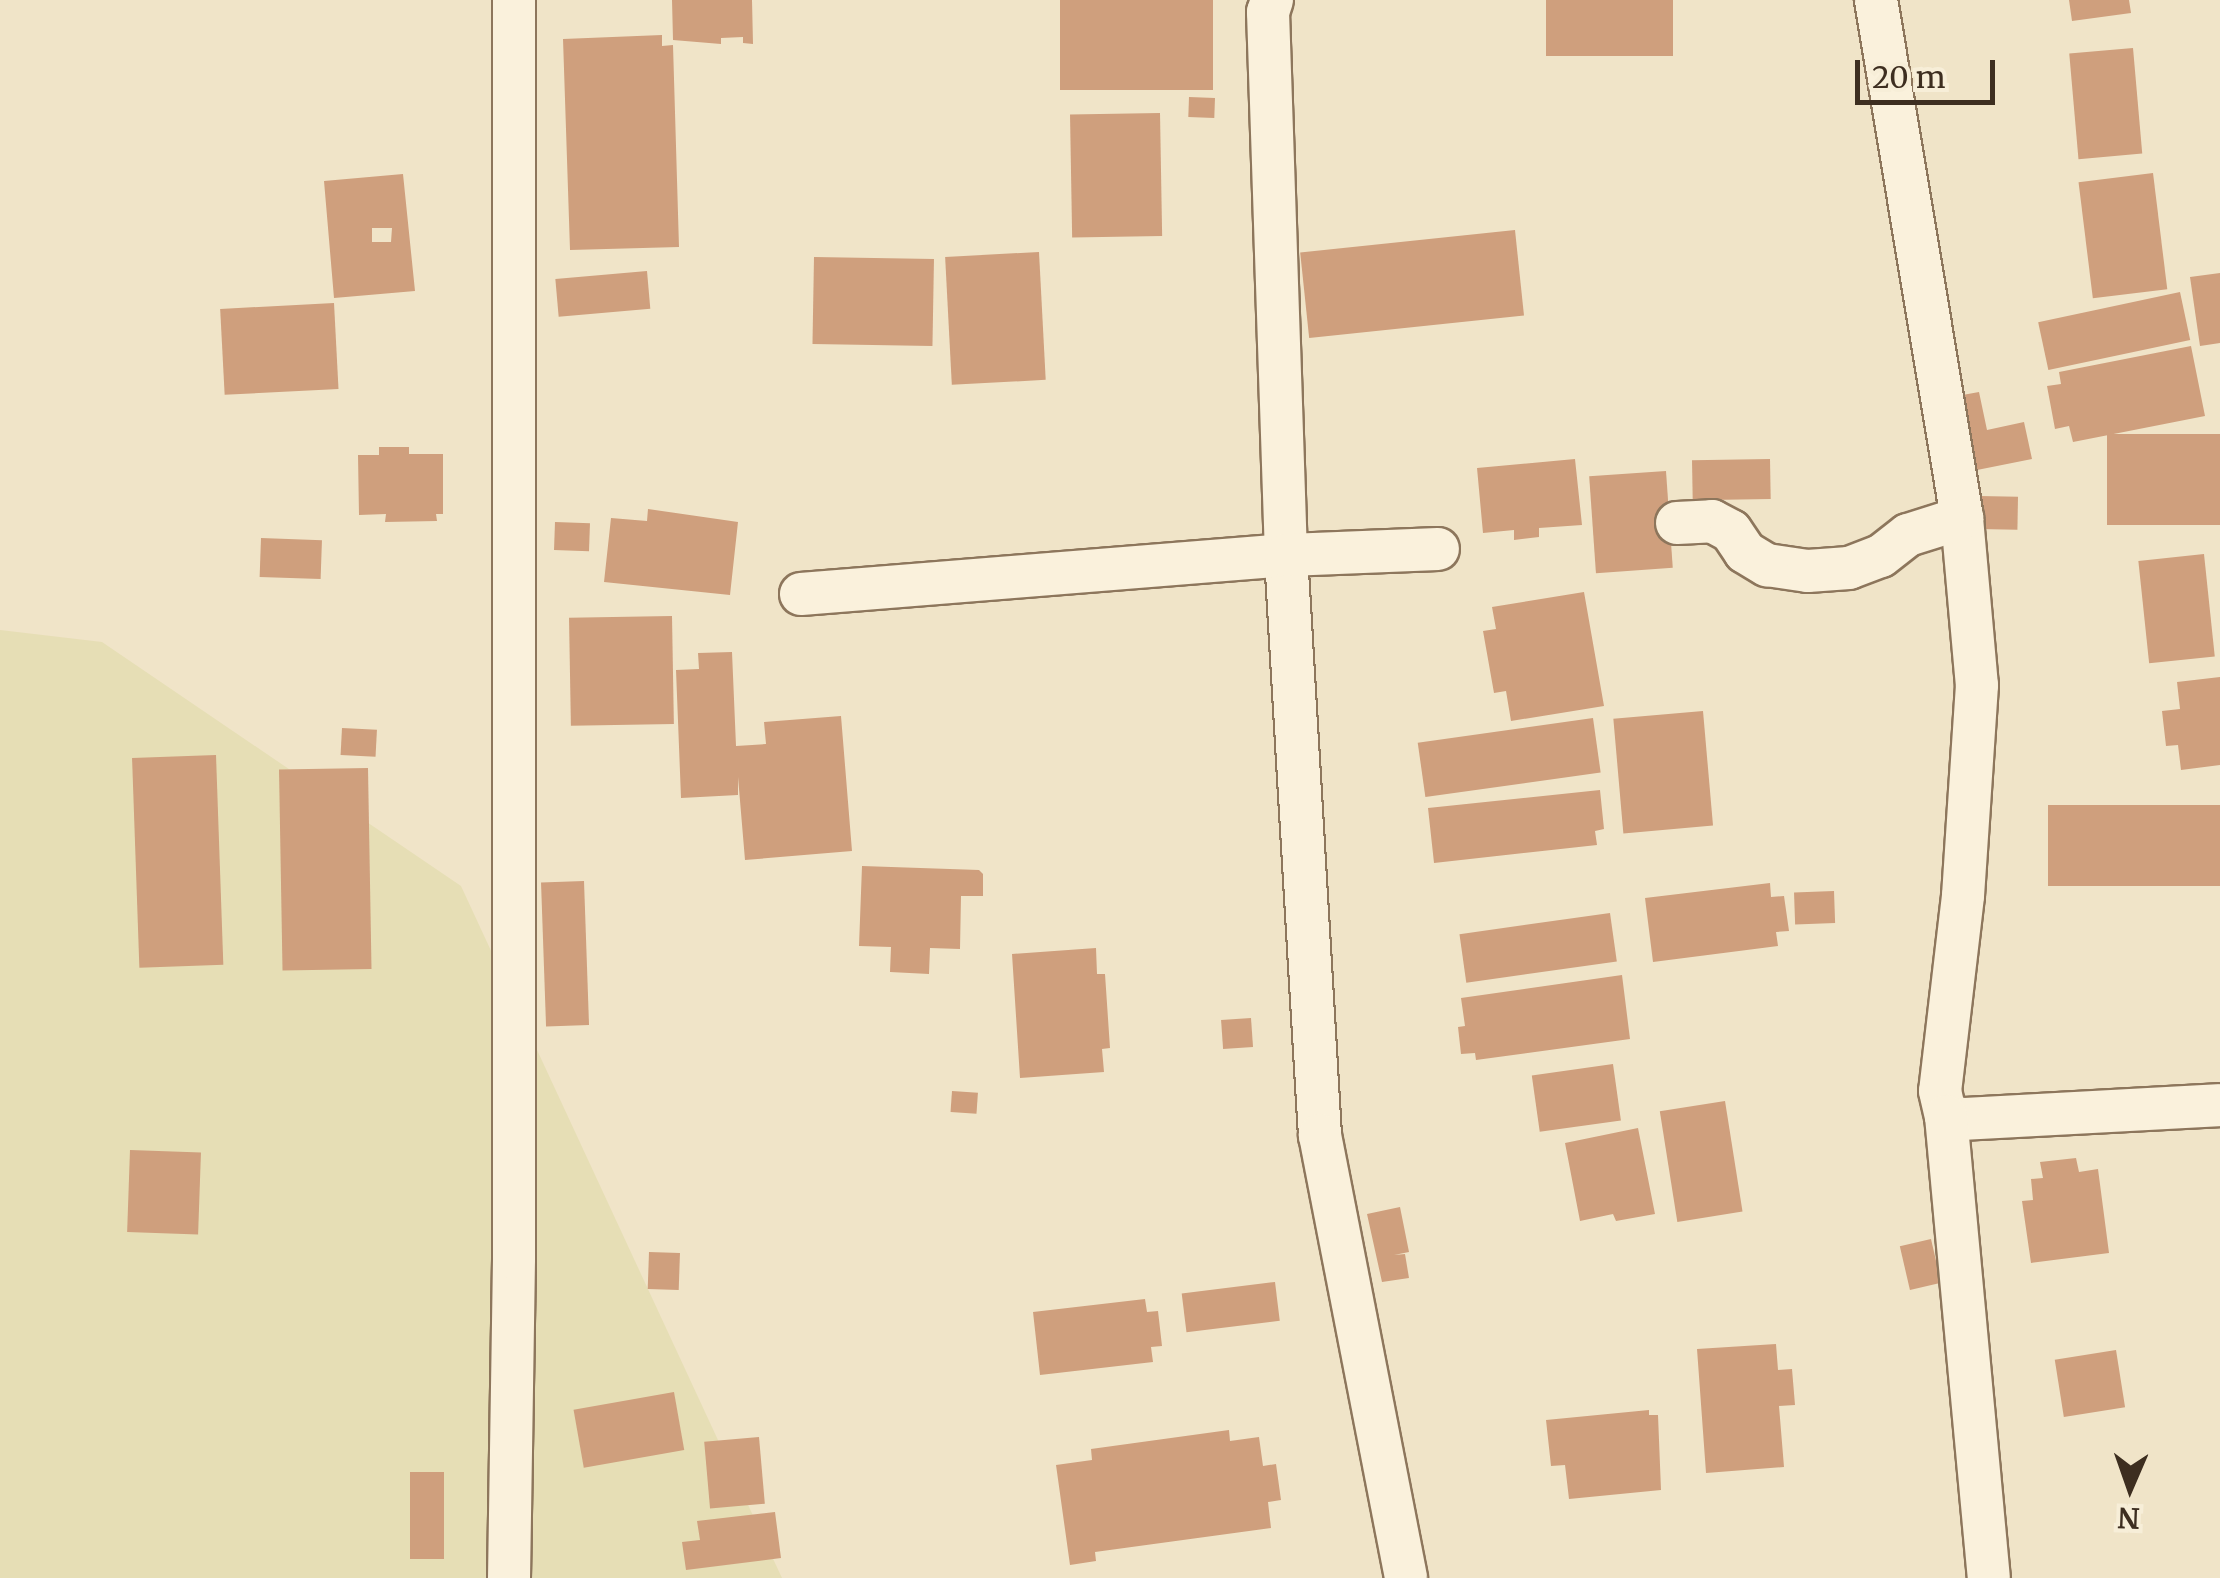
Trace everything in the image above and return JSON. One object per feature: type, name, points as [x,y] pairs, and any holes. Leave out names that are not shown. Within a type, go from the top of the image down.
[{"type":"street","points":[[508,1578],[514,1258],[514,0]]},
{"type":"street","points":[[1272,0],[1268,12],[1286,555],[1320,1135],[1406,1578]]},
{"type":"street","points":[[1876,0],[1962,518],[1977,685],[1963,896],[1940,1090],[1946,1116],[1989,1578]]},
{"type":"street","points":[[1677,523],[1712,521],[1730,531],[1746,552],[1767,565],[1808,571],[1849,568],[1880,556],[1908,536],[1962,518]]},
{"type":"street","points":[[801,594],[1286,555],[1438,549]]},
{"type":"street","points":[[1946,1116],[2220,1106]]},
{"type":"shaded area","points":[[0,630],[102,642],[461,886],[782,1578],[0,1578]]},
{"type":"building","points":[[672,0],[752,0],[753,44],[743,43],[743,37],[721,38],[721,44],[673,40]]},
{"type":"building","points":[[1060,0],[1213,0],[1213,90],[1060,90]]},
{"type":"building","points":[[1546,0],[1673,0],[1673,56],[1546,56]]},
{"type":"building","points":[[2069,0],[2129,0],[2131,13],[2072,21]]},
{"type":"building","points":[[662,35],[662,46],[673,45],[679,247],[570,250],[563,39]]},
{"type":"building","points":[[2133,48],[2142,154],[2078,159],[2069,54]]},
{"type":"building","points":[[1189,97],[1215,98],[1214,118],[1188,117]]},
{"type":"building","points":[[1160,113],[1162,236],[1072,238],[1070,115]]},
{"type":"building","points":[[2153,173],[2167,289],[2093,298],[2079,182]]},
{"type":"building","points":[[403,174],[415,291],[334,298],[324,181]],"holes":[[[372,228],[392,228],[391,242],[372,242]]]},
{"type":"building","points":[[1515,230],[1524,316],[1309,338],[1300,253]]},
{"type":"building","points":[[1039,252],[1046,380],[952,385],[945,257]]},
{"type":"building","points":[[814,257],[934,259],[932,346],[812,344]]},
{"type":"building","points":[[647,271],[650,309],[559,317],[555,279]]},
{"type":"building","points":[[2220,273],[2220,343],[2200,346],[2190,277]]},
{"type":"building","points":[[2180,292],[2190,340],[2048,370],[2038,322]]},
{"type":"building","points":[[334,303],[339,389],[225,395],[220,309]]},
{"type":"building","points":[[2191,346],[2205,416],[2073,442],[2069,426],[2055,429],[2047,386],[2061,384],[2059,372]]},
{"type":"building","points":[[1979,392],[1987,430],[2024,422],[2032,459],[1962,473],[1946,398]]},
{"type":"building","points":[[2107,434],[2220,434],[2220,525],[2107,525]]},
{"type":"building","points":[[379,447],[409,447],[409,454],[443,454],[443,514],[436,514],[437,521],[385,522],[386,514],[359,515],[358,455],[379,455]]},
{"type":"building","points":[[1575,459],[1582,525],[1539,528],[1539,537],[1514,540],[1514,530],[1483,533],[1477,468]]},
{"type":"building","points":[[1770,459],[1771,499],[1693,500],[1692,460]]},
{"type":"building","points":[[1666,471],[1673,568],[1596,573],[1589,476]]},
{"type":"building","points":[[1979,496],[2018,497],[2017,530],[1978,529]]},
{"type":"building","points":[[648,509],[738,522],[730,595],[604,582],[611,518],[647,521]]},
{"type":"building","points":[[555,522],[590,523],[589,551],[554,550]]},
{"type":"building","points":[[261,538],[322,540],[321,579],[260,577]]},
{"type":"building","points":[[2204,554],[2215,656],[2149,663],[2138,561]]},
{"type":"building","points":[[1584,592],[1604,706],[1511,721],[1506,691],[1494,693],[1483,631],[1496,629],[1492,607]]},
{"type":"building","points":[[672,616],[674,724],[571,726],[569,618]]},
{"type":"building","points":[[732,652],[736,746],[766,744],[764,722],[841,716],[852,851],[745,860],[738,777],[738,795],[681,798],[676,670],[699,669],[698,653]]},
{"type":"building","points":[[2220,677],[2220,765],[2181,770],[2178,745],[2166,746],[2162,711],[2180,709],[2177,682]]},
{"type":"building","points":[[1703,711],[1713,826],[1623,833],[1613,719]]},
{"type":"building","points":[[1593,718],[1601,772],[1425,797],[1418,743]]},
{"type":"building","points":[[342,728],[377,730],[376,757],[341,755]]},
{"type":"building","points":[[216,755],[223,965],[139,968],[132,758]]},
{"type":"building","points":[[368,768],[372,969],[283,971],[279,770]]},
{"type":"building","points":[[1600,790],[1604,829],[1595,831],[1597,845],[1434,863],[1428,808]]},
{"type":"building","points":[[2048,805],[2220,805],[2220,886],[2048,886]]},
{"type":"building","points":[[862,866],[979,870],[983,874],[983,896],[961,896],[960,949],[930,948],[929,974],[890,972],[891,947],[859,946]]},
{"type":"building","points":[[584,881],[589,1025],[546,1026],[541,883]]},
{"type":"building","points":[[1770,883],[1771,897],[1784,896],[1789,931],[1776,932],[1778,946],[1653,962],[1645,898]]},
{"type":"building","points":[[1834,891],[1835,923],[1795,924],[1794,892]]},
{"type":"building","points":[[1610,913],[1617,962],[1466,983],[1459,934]]},
{"type":"building","points":[[1096,948],[1097,974],[1105,974],[1110,1048],[1102,1049],[1104,1072],[1020,1078],[1012,954]]},
{"type":"building","points":[[1622,975],[1630,1039],[1476,1060],[1475,1053],[1461,1054],[1458,1027],[1465,1026],[1461,998]]},
{"type":"building","points":[[1251,1018],[1253,1047],[1223,1049],[1221,1020]]},
{"type":"building","points":[[1613,1064],[1621,1120],[1540,1132],[1532,1075]]},
{"type":"building","points":[[952,1091],[978,1093],[976,1114],[951,1112]]},
{"type":"building","points":[[1725,1101],[1743,1212],[1677,1222],[1660,1111]]},
{"type":"building","points":[[1638,1128],[1655,1214],[1616,1221],[1613,1214],[1580,1221],[1565,1143]]},
{"type":"building","points":[[130,1150],[201,1152],[198,1234],[127,1232]]},
{"type":"building","points":[[2076,1158],[2079,1172],[2098,1169],[2109,1253],[2031,1263],[2022,1201],[2033,1200],[2031,1179],[2043,1178],[2040,1162]]},
{"type":"building","points":[[1400,1207],[1409,1252],[1394,1255],[1405,1254],[1409,1278],[1382,1282],[1367,1214]]},
{"type":"building","points":[[1931,1239],[1941,1283],[1910,1290],[1900,1246]]},
{"type":"building","points":[[649,1252],[680,1253],[679,1290],[648,1289]]},
{"type":"building","points":[[1275,1282],[1280,1321],[1186,1332],[1182,1293]]},
{"type":"building","points":[[1145,1299],[1147,1312],[1158,1311],[1162,1346],[1151,1347],[1153,1362],[1040,1375],[1033,1312]]},
{"type":"building","points":[[1776,1344],[1778,1370],[1792,1369],[1795,1405],[1779,1406],[1784,1467],[1706,1473],[1697,1349]]},
{"type":"building","points":[[2116,1350],[2125,1407],[2064,1417],[2055,1360]]},
{"type":"building","points":[[674,1392],[684,1450],[584,1468],[574,1410]]},
{"type":"building","points":[[1649,1410],[1649,1415],[1658,1415],[1661,1490],[1569,1499],[1565,1465],[1551,1466],[1546,1420]]},
{"type":"building","points":[[1229,1430],[1230,1441],[1259,1437],[1263,1466],[1276,1464],[1281,1500],[1268,1502],[1271,1528],[1095,1552],[1096,1561],[1070,1565],[1056,1465],[1092,1460],[1091,1449]]},
{"type":"building","points":[[759,1437],[765,1504],[710,1509],[704,1442]]},
{"type":"building","points":[[410,1472],[444,1472],[444,1559],[410,1559]]},
{"type":"building","points":[[775,1512],[781,1558],[686,1570],[682,1542],[700,1540],[697,1521]]}]
